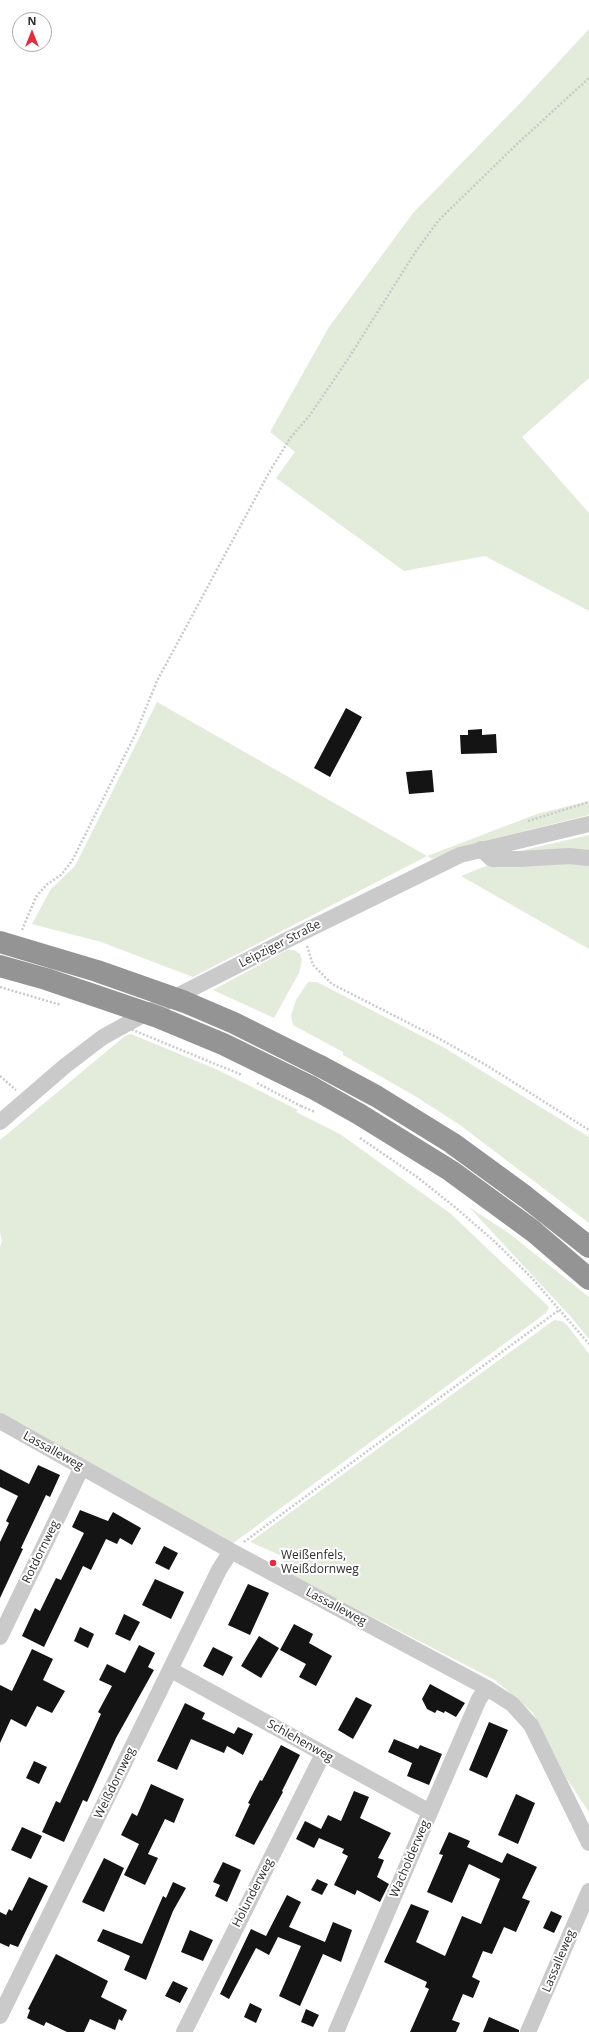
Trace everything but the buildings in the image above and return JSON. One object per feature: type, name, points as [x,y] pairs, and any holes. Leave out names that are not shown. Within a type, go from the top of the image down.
[{"type":"highway","points":[[0,942],[98,971],[185,1002],[234,1023],[320,1066],[376,1096],[452,1143],[526,1197],[589,1246]]},
{"type":"highway","points":[[0,966],[46,979],[158,1017],[223,1044],[306,1096],[359,1114],[451,1171],[533,1232],[589,1279]]},
{"type":"street","name":"Leipziger Straße","points":[[0,1122],[84,1051],[121,1026],[301,932],[450,859],[481,849],[589,824]]},
{"type":"street","points":[[481,849],[492,859],[569,856],[589,858]]},
{"type":"street","name":"Lassalleweg","points":[[0,1421],[231,1551],[486,1688],[512,1704],[531,1725],[589,1843]]},
{"type":"street","name":"Rotdornweg","points":[[0,1637],[82,1467]]},
{"type":"street","name":"Weißdornweg","points":[[0,2016],[219,1570],[231,1551]]},
{"type":"street","name":"Schlehenweg","points":[[171,1670],[430,1812]]},
{"type":"street","name":"Wacholderweg","points":[[336,2032],[430,1812],[486,1688]]},
{"type":"street","name":"Holunderweg","points":[[184,2032],[322,1754]]},
{"type":"street","name":"Lassalleweg","points":[[528,2032],[589,1891]]},
{"type":"path","points":[[29,911],[36,897],[46,885],[61,875],[72,861],[135,735],[157,681],[290,437],[310,415],[344,365],[416,251],[439,220],[517,144],[589,78]]},
{"type":"path","points":[[301,932],[313,965],[332,984],[438,1038],[486,1065],[589,1130]]},
{"type":"path","points":[[0,988],[66,1006]]},
{"type":"path","points":[[127,1027],[248,1078]]},
{"type":"path","points":[[0,1076],[27,1098]]},
{"type":"path","points":[[255,1082],[306,1096],[320,1114]]},
{"type":"path","points":[[355,1135],[405,1169],[456,1208],[494,1241],[531,1277],[589,1344]]},
{"type":"path","points":[[231,1551],[559,1310]]},
{"type":"green space","points":[[589,29],[589,378],[522,437],[589,513],[589,611],[485,556],[404,571],[276,478],[295,452],[270,432],[329,327],[413,213],[526,97]]},
{"type":"green space","points":[[157,702],[427,856],[193,977],[101,942],[32,924],[51,889],[75,866]]},
{"type":"green space","points":[[589,801],[589,815],[476,843],[432,859],[427,856],[537,814]]},
{"type":"green space","points":[[589,835],[589,949],[461,876],[528,849]]},
{"type":"green space","points":[[287,950],[294,950],[300,954],[302,960],[299,973],[274,1018],[213,990]]},
{"type":"green space","points":[[308,982],[317,982],[443,1047],[589,1137],[589,1223],[460,1125],[415,1096],[343,1055],[343,1052],[293,1025],[291,1016],[296,1000]]},
{"type":"green space","points":[[131,1034],[218,1070],[298,1110],[296,1112],[340,1134],[451,1214],[549,1307],[546,1313],[232,1544],[0,1414],[0,1247],[2,1241],[0,1232],[0,1140],[125,1036]]},
{"type":"green space","points":[[469,1207],[510,1234],[589,1297],[589,1339],[571,1317]]},
{"type":"green space","points":[[554,1320],[562,1321],[567,1325],[589,1354],[589,1812],[567,1779],[533,1713],[495,1680],[279,1569],[284,1557],[250,1542]]},
{"type":"place","name":"Weißenfels, Weißdornweg","points":[[273,1563]]}]
